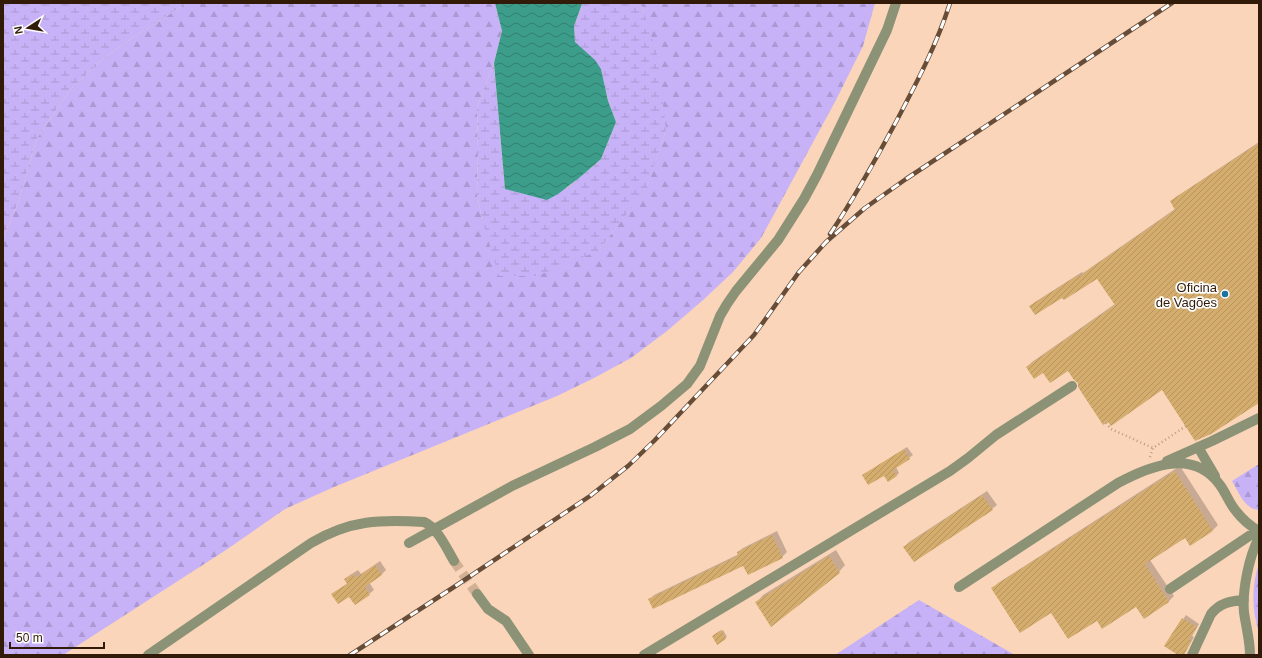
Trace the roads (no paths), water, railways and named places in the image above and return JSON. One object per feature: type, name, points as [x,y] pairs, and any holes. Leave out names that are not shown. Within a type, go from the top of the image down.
[{"type":"lane","points":[[409,543],[512,486],[624,432],[661,406],[687,384],[700,366],[720,316],[736,292],[778,240],[808,193],[887,30],[896,3]]},
{"type":"lane","points":[[644,655],[950,471],[996,435],[1072,386]]},
{"type":"lane","points":[[959,587],[1118,483],[1259,418]]},
{"type":"lane","points":[[1198,447],[1235,511],[1259,533]]},
{"type":"lane","points":[[1147,470],[1174,462],[1187,464],[1199,467],[1206,471],[1220,485]]},
{"type":"lane","points":[[148,655],[312,543],[331,532],[350,526],[369,522],[424,522],[434,529],[454,561]]},
{"type":"lane","points":[[1170,589],[1259,533]]},
{"type":"lane","points":[[1250,655],[1244,600],[1250,563],[1259,533]]},
{"type":"lane","points":[[477,594],[488,609],[506,621],[529,655]]},
{"type":"lane","points":[[1192,655],[1211,614],[1224,603],[1244,600]]},
{"type":"water","points":[[495,3],[581,3],[582,4],[574,26],[575,42],[595,60],[601,69],[608,101],[616,122],[601,159],[558,194],[547,200],[505,189],[494,63],[502,31]]},
{"type":"tunnel","points":[[454,561],[477,594]]},
{"type":"railway","points":[[830,234],[865,178],[904,106],[933,48],[950,3]]},
{"type":"railway","points":[[350,655],[590,496],[628,466],[654,441],[754,335],[799,272],[826,242],[865,208],[906,179],[1172,3]]},
{"type":"place","name":"Oficina de Vagões","points":[[1225,294]]}]
